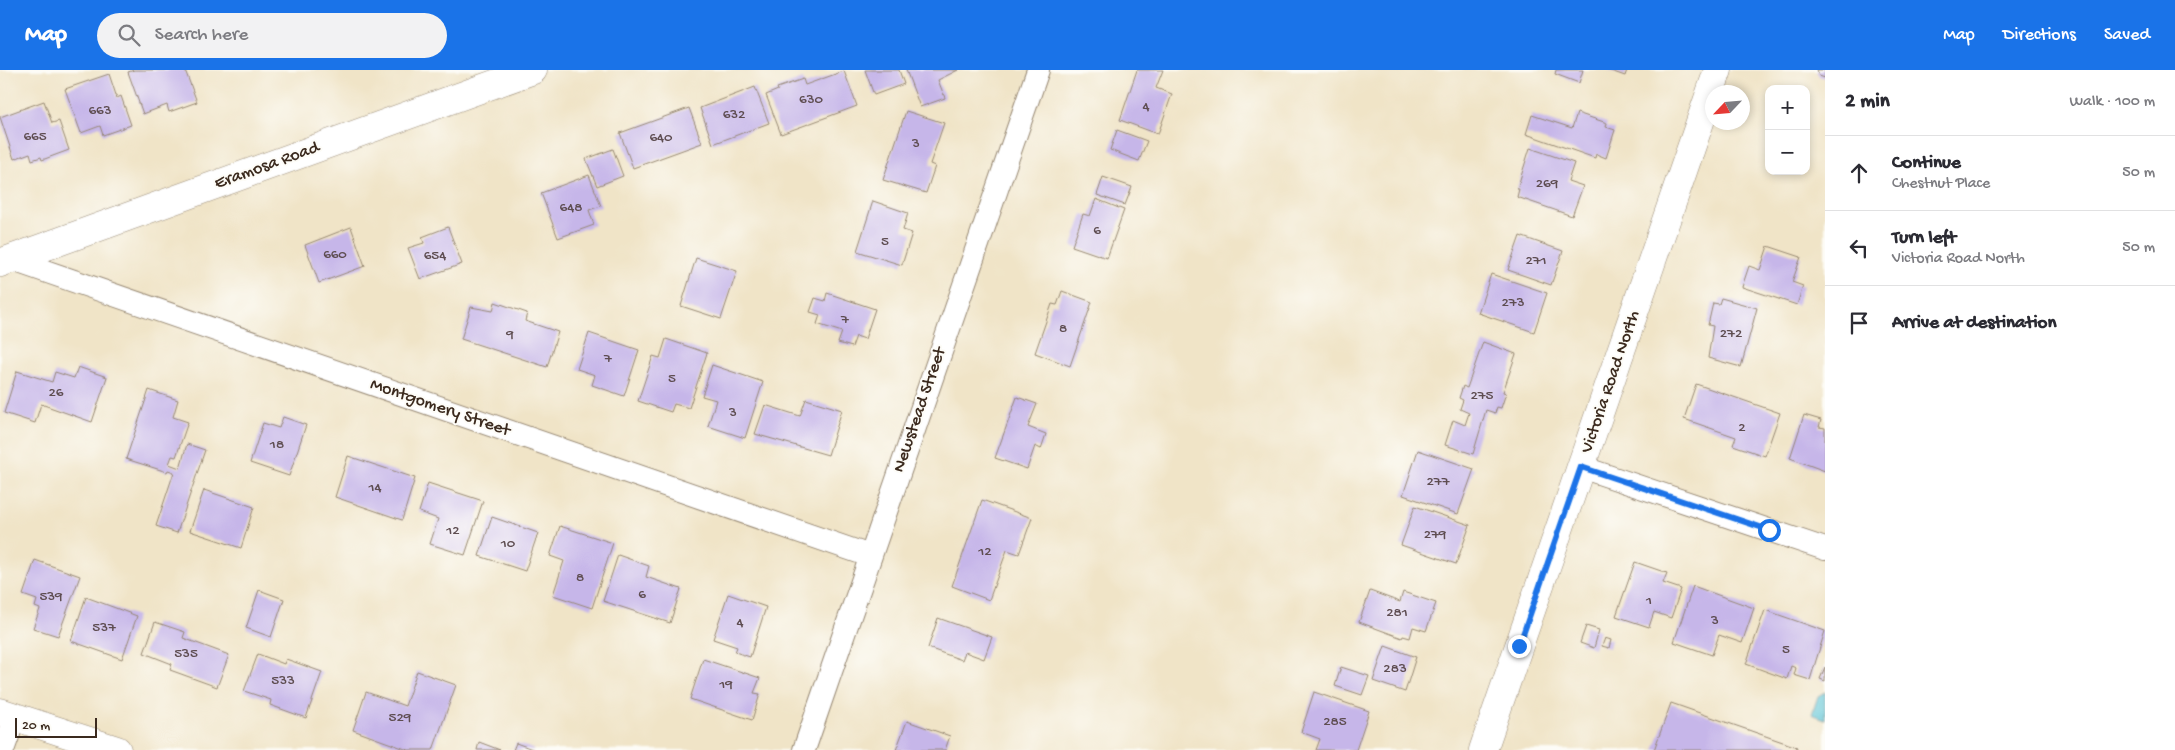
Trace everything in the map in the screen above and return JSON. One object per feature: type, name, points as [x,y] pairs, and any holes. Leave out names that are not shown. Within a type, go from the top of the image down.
[{"type":"main road","name":"Eramosa Road","points":[[5,261],[533,70]]},
{"type":"main road","name":"Victoria Road North","points":[[1483,750],[1718,70]]},
{"type":"main road","points":[[8,714],[117,750]]},
{"type":"street","name":"Newstead Street","points":[[804,750],[1038,70]]},
{"type":"street","name":"Montgomery Street","points":[[5,261],[870,556]]},
{"type":"street","points":[[1581,467],[1825,549]]},
{"type":"street","points":[[3,750],[8,714]]},
{"type":"water","points":[[1825,692],[1825,719],[1812,714],[1818,696]]},
{"type":"building","points":[[134,70],[185,70],[197,102],[169,112],[167,105],[143,114],[128,72]]},
{"type":"building","points":[[865,70],[899,70],[904,84],[874,95]]},
{"type":"building","points":[[906,70],[958,70],[938,80],[945,98],[920,107]]},
{"type":"building","points":[[1137,70],[1163,70],[1156,88],[1172,94],[1158,134],[1120,120]]},
{"type":"building","points":[[1556,70],[1583,70],[1579,83],[1555,74]]},
{"type":"building","points":[[1608,70],[1627,70],[1625,76]]},
{"type":"building","points":[[1816,70],[1825,70],[1825,78],[1819,76]]},
{"type":"building","points":[[844,71],[857,106],[781,134],[766,95],[778,90],[777,88],[803,79],[805,85]]},
{"type":"building","points":[[109,74],[117,98],[121,96],[131,125],[103,135],[100,126],[81,133],[65,89]]},
{"type":"building","points":[[755,87],[769,123],[713,144],[700,108]]},
{"type":"building","points":[[44,101],[52,123],[59,121],[69,150],[42,160],[41,157],[32,160],[30,153],[14,159],[0,117]]},
{"type":"building","points":[[689,108],[702,143],[633,168],[620,133]]},
{"type":"building","points":[[906,111],[944,123],[930,164],[935,166],[926,193],[883,180]]},
{"type":"building","points":[[1577,113],[1607,123],[1606,127],[1615,130],[1606,158],[1596,154],[1595,158],[1526,134],[1532,115],[1572,128]]},
{"type":"building","points":[[1117,130],[1147,141],[1139,161],[1110,150]]},
{"type":"building","points":[[1530,148],[1574,163],[1568,181],[1583,186],[1572,216],[1517,197],[1519,189],[1517,189]]},
{"type":"building","points":[[613,149],[623,176],[597,186],[586,159]]},
{"type":"building","points":[[589,175],[601,206],[589,210],[594,225],[558,238],[541,193]]},
{"type":"building","points":[[1103,177],[1132,187],[1125,205],[1097,195]]},
{"type":"building","points":[[1096,199],[1124,210],[1107,258],[1072,246],[1083,214],[1090,216]]},
{"type":"building","points":[[873,201],[908,213],[903,230],[912,233],[902,265],[857,251]]},
{"type":"building","points":[[351,227],[365,266],[319,283],[305,245]]},
{"type":"building","points":[[448,227],[462,264],[420,279],[408,248],[424,243],[422,237]]},
{"type":"building","points":[[1520,236],[1563,251],[1551,285],[1508,270]]},
{"type":"building","points":[[1768,246],[1801,257],[1792,282],[1803,286],[1797,305],[1742,287],[1749,266],[1760,270]]},
{"type":"building","points":[[696,258],[737,271],[721,319],[681,306]]},
{"type":"building","points":[[1491,274],[1547,293],[1534,332],[1478,313]]},
{"type":"building","points":[[1062,291],[1092,302],[1070,366],[1035,353],[1052,304],[1057,305]]},
{"type":"building","points":[[827,293],[875,309],[865,339],[856,336],[852,347],[838,343],[842,332],[817,324],[820,315],[810,312],[815,298],[825,301]]},
{"type":"building","points":[[1721,298],[1757,308],[1741,367],[1708,358],[1713,326],[1708,325],[1713,303],[1719,304]]},
{"type":"building","points":[[495,302],[527,313],[525,321],[558,332],[547,367],[461,339],[471,307],[493,311]]},
{"type":"building","points":[[589,333],[639,350],[624,396],[592,385],[595,375],[577,369]]},
{"type":"building","points":[[666,339],[707,353],[689,408],[674,404],[671,412],[638,401],[653,356],[660,358]]},
{"type":"building","points":[[1483,342],[1516,354],[1503,392],[1506,393],[1501,408],[1497,407],[1495,413],[1486,410],[1473,454],[1445,445],[1453,420],[1465,425],[1469,413],[1460,409],[1463,400],[1459,398],[1463,386],[1467,388]]},
{"type":"building","points":[[712,365],[763,382],[745,438],[708,426],[716,400],[702,396]]},
{"type":"building","points":[[78,367],[107,377],[92,422],[41,404],[35,423],[4,413],[17,371],[52,382],[55,372],[74,378]]},
{"type":"building","points":[[1696,384],[1780,413],[1765,456],[1733,445],[1736,437],[1684,419]]},
{"type":"building","points":[[149,390],[178,400],[173,417],[188,422],[176,457],[172,456],[169,464],[180,468],[187,444],[205,450],[177,533],[156,526],[174,472],[168,470],[167,472],[126,459]]},
{"type":"building","points":[[1017,397],[1037,404],[1028,427],[1046,434],[1041,449],[1035,446],[1027,469],[995,458]]},
{"type":"building","points":[[806,399],[842,410],[828,455],[755,434],[765,405],[800,416]]},
{"type":"building","points":[[1804,415],[1821,420],[1819,427],[1825,428],[1825,471],[1790,458]]},
{"type":"building","points":[[283,417],[306,425],[289,476],[250,463],[263,423],[279,428]]},
{"type":"building","points":[[1418,450],[1474,469],[1458,514],[1403,495]]},
{"type":"building","points":[[348,456],[415,478],[402,520],[335,497]]},
{"type":"building","points":[[428,483],[483,501],[465,555],[430,544],[438,519],[419,512]]},
{"type":"building","points":[[204,490],[254,507],[241,548],[190,531]]},
{"type":"building","points":[[982,500],[1032,518],[1019,554],[1007,550],[989,600],[952,586]]},
{"type":"building","points":[[1415,506],[1470,525],[1456,564],[1401,545]]},
{"type":"building","points":[[492,517],[538,533],[525,571],[479,556]]},
{"type":"building","points":[[560,526],[613,543],[592,608],[553,595],[564,561],[550,556]]},
{"type":"building","points":[[618,555],[649,566],[646,577],[681,589],[670,623],[603,601]]},
{"type":"building","points":[[35,560],[80,576],[58,636],[33,628],[40,609],[35,607],[37,600],[23,595]]},
{"type":"building","points":[[1635,562],[1667,573],[1663,583],[1681,589],[1671,618],[1654,612],[1649,627],[1616,616]]},
{"type":"building","points":[[1693,586],[1754,608],[1742,643],[1719,635],[1712,655],[1674,642]]},
{"type":"building","points":[[259,590],[284,599],[271,637],[246,628]]},
{"type":"building","points":[[1370,591],[1400,602],[1403,592],[1436,603],[1426,631],[1413,627],[1410,638],[1403,636],[1402,638],[1359,622]]},
{"type":"building","points":[[728,594],[766,607],[750,657],[735,652],[737,647],[713,639]]},
{"type":"building","points":[[86,597],[137,616],[122,659],[71,641]]},
{"type":"building","points":[[1765,610],[1825,631],[1810,680],[1794,675],[1796,668],[1791,666],[1787,679],[1746,664]]},
{"type":"building","points":[[938,618],[992,637],[984,659],[965,652],[962,660],[928,648]]},
{"type":"building","points":[[155,622],[185,632],[183,638],[229,655],[217,687],[170,670],[172,664],[144,653]]},
{"type":"building","points":[[1586,626],[1599,630],[1594,648],[1580,643]]},
{"type":"building","points":[[1605,638],[1611,640],[1609,648],[1602,646]]},
{"type":"building","points":[[1385,646],[1416,657],[1405,692],[1373,681]]},
{"type":"building","points":[[258,654],[284,664],[286,659],[322,672],[306,718],[270,705],[271,700],[244,691]]},
{"type":"building","points":[[703,659],[760,678],[754,693],[760,694],[752,720],[690,699]]},
{"type":"building","points":[[1341,667],[1369,676],[1362,695],[1335,686]]},
{"type":"building","points":[[1825,667],[1825,681],[1820,679]]},
{"type":"building","points":[[417,671],[456,685],[433,750],[408,750],[353,730],[366,692],[405,706]]},
{"type":"building","points":[[1314,692],[1369,711],[1356,750],[1316,750],[1320,739],[1301,732]]},
{"type":"building","points":[[1671,703],[1797,747],[1796,750],[1654,750]]},
{"type":"building","points":[[907,721],[950,736],[945,750],[896,750]]},
{"type":"building","points":[[479,742],[500,750],[477,750]]},
{"type":"building","points":[[516,743],[535,750],[513,750]]},
{"type":"route","points":[[1519,646],[1581,467],[1769,530]]}]
